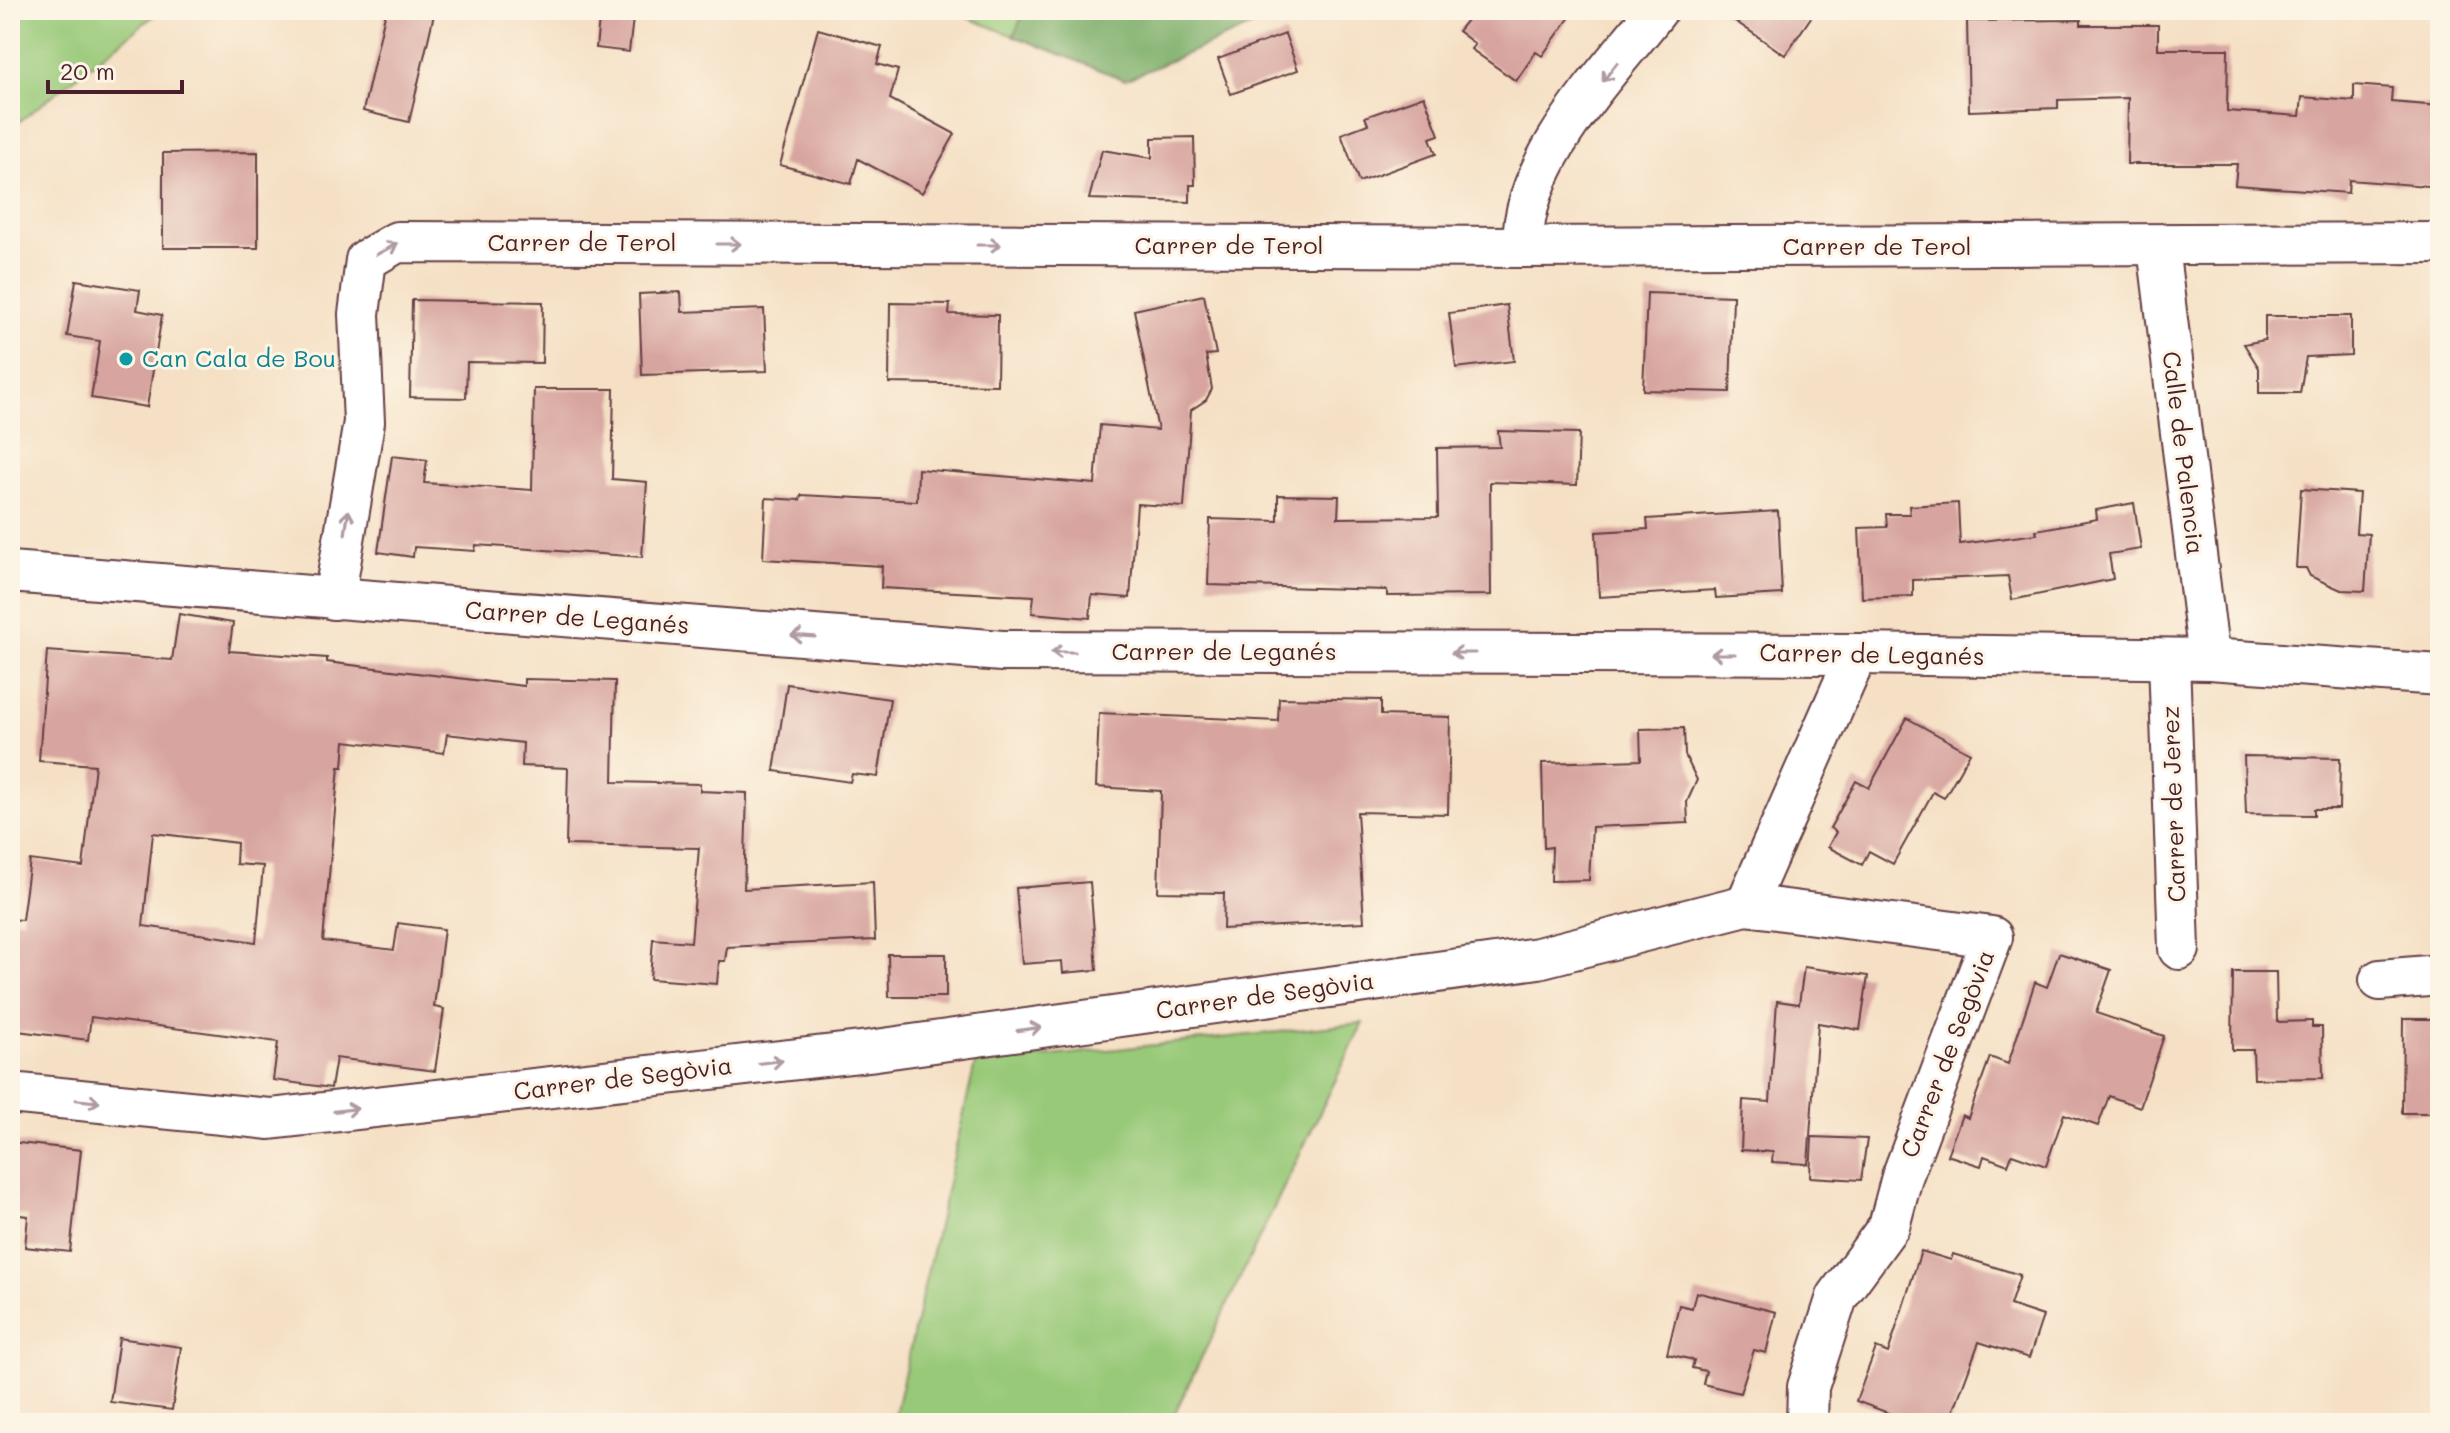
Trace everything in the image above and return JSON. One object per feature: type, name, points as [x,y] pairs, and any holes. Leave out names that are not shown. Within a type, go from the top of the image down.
[{"type":"street","points":[[1523,247],[1523,222],[1553,145],[1657,10]]},
{"type":"street","name":"Carrer de Terol","points":[[334,599],[364,422],[359,314],[366,260],[397,242],[1523,247],[2158,247],[2440,243]]},
{"type":"street","name":"Calle de Palencia","points":[[2158,247],[2209,659]]},
{"type":"street","name":"Carrer de Leganés","points":[[10,572],[1002,651],[1857,654],[2209,659],[2440,675]]},
{"type":"street","points":[[1746,905],[1857,654]]},
{"type":"street","name":"Carrer de Jerez","points":[[2169,659],[2179,949]]},
{"type":"street","name":"Carrer de Segòvia","points":[[10,1093],[270,1119],[869,1051],[1538,958],[1746,905],[1992,937],[1902,1177],[1889,1226],[1837,1297],[1808,1387],[1807,1423]]},
{"type":"street","points":[[2380,980],[2440,975]]},
{"type":"green space","points":[[10,10],[161,10],[10,129]]},
{"type":"green space","points":[[948,10],[1025,10],[1014,36]]},
{"type":"green space","points":[[1025,10],[1290,10],[1125,80],[1014,36]]},
{"type":"green space","points":[[1363,1023],[1170,1423],[893,1423],[975,1064]]},
{"type":"building","points":[[386,10],[435,10],[409,122],[363,111]]},
{"type":"building","points":[[600,10],[634,10],[629,52],[596,48]]},
{"type":"building","points":[[1475,10],[1575,10],[1542,56],[1536,52],[1516,81],[1471,49],[1475,44],[1458,31]]},
{"type":"building","points":[[1719,10],[1816,10],[1785,55]]},
{"type":"building","points":[[2081,20],[2081,25],[2158,25],[2158,49],[2228,49],[2227,111],[2300,116],[2302,97],[2354,101],[2354,85],[2392,88],[2391,102],[2440,106],[2440,187],[2349,180],[2348,193],[2235,185],[2237,164],[2127,164],[2128,98],[2058,100],[2058,108],[1969,111],[1967,21]]},
{"type":"building","points":[[818,29],[882,47],[877,64],[898,70],[890,99],[955,134],[922,193],[858,159],[851,184],[780,165]]},
{"type":"building","points":[[1285,34],[1298,70],[1231,94],[1218,59]]},
{"type":"building","points":[[1424,96],[1439,135],[1430,138],[1436,154],[1359,182],[1341,134],[1368,124],[1365,117]]},
{"type":"building","points":[[1194,137],[1195,185],[1190,185],[1190,202],[1089,199],[1102,150],[1152,158],[1152,138]]},
{"type":"building","points":[[258,152],[258,248],[163,248],[163,153]]},
{"type":"building","name":"Can Cala de Bou","points":[[76,280],[140,290],[137,310],[162,315],[147,407],[91,398],[100,341],[67,336]]},
{"type":"building","points":[[681,292],[682,312],[764,309],[767,371],[642,375],[639,294]]},
{"type":"building","points":[[1647,293],[1733,296],[1730,392],[1643,390]]},
{"type":"building","points":[[1204,295],[1216,354],[1206,355],[1212,389],[1206,400],[1191,410],[1184,507],[1137,504],[1130,598],[1092,595],[1090,618],[1032,613],[1034,596],[881,588],[882,566],[763,559],[766,498],[800,500],[801,495],[917,501],[918,469],[1095,484],[1100,425],[1158,430],[1134,310]]},
{"type":"building","points":[[412,300],[543,302],[542,363],[467,362],[466,398],[410,397]]},
{"type":"building","points":[[890,303],[950,304],[949,314],[998,315],[997,385],[889,383]]},
{"type":"building","points":[[1507,305],[1514,361],[1456,368],[1449,313]]},
{"type":"building","points":[[2265,316],[2351,316],[2351,355],[2306,357],[2300,393],[2259,393],[2259,368],[2244,344],[2265,340]]},
{"type":"building","points":[[534,389],[614,389],[612,479],[647,482],[642,557],[476,545],[475,551],[414,547],[413,557],[378,552],[392,456],[427,460],[424,483],[532,490]]},
{"type":"building","points":[[1498,431],[1579,433],[1577,485],[1490,482],[1491,595],[1387,596],[1387,590],[1208,585],[1210,519],[1278,521],[1278,495],[1339,496],[1338,518],[1438,517],[1437,448],[1500,447]]},
{"type":"building","points":[[2301,489],[2359,493],[2356,533],[2369,534],[2365,591],[2341,590],[2310,576],[2306,568],[2296,568]]},
{"type":"building","points":[[1958,503],[1960,544],[2037,534],[2036,530],[2097,519],[2096,510],[2134,503],[2141,549],[2109,554],[2113,579],[2012,600],[2008,576],[1913,580],[1913,596],[1862,598],[1859,528],[1887,527],[1886,514],[1910,514],[1909,506]]},
{"type":"building","points":[[1778,511],[1782,594],[1716,598],[1715,590],[1599,597],[1596,532],[1648,529],[1647,519]]},
{"type":"building","points":[[179,614],[233,623],[229,651],[327,658],[327,662],[524,686],[524,679],[615,681],[613,782],[700,784],[700,791],[747,793],[744,889],[873,882],[875,940],[727,947],[725,961],[719,961],[717,984],[650,979],[653,939],[691,942],[699,848],[566,845],[568,768],[522,766],[523,743],[447,734],[444,753],[345,741],[343,767],[339,767],[323,941],[394,950],[398,923],[444,929],[434,1007],[444,1009],[435,1071],[336,1058],[331,1088],[273,1080],[278,1042],[91,1017],[88,1040],[10,1030],[10,919],[22,920],[30,860],[83,867],[95,765],[39,761],[47,651],[172,660]],"holes":[[[153,833],[237,843],[236,864],[263,866],[256,942],[143,926]]]},
{"type":"building","points":[[787,684],[890,699],[878,777],[852,774],[850,782],[774,771]]},
{"type":"building","points":[[1279,698],[1381,700],[1381,715],[1450,717],[1448,814],[1357,812],[1364,922],[1223,929],[1224,893],[1158,892],[1161,791],[1096,787],[1099,713],[1278,721]]},
{"type":"building","points":[[1907,718],[1970,753],[1944,798],[1933,792],[1893,864],[1869,851],[1862,865],[1828,847],[1836,832],[1830,828],[1856,781],[1869,788]]},
{"type":"building","points":[[1684,728],[1685,755],[1697,780],[1687,802],[1688,823],[1592,827],[1589,880],[1551,881],[1552,847],[1544,848],[1542,763],[1641,760],[1640,729]]},
{"type":"building","points":[[2244,756],[2340,758],[2339,809],[2314,809],[2314,815],[2246,814]]},
{"type":"building","points":[[1090,882],[1097,970],[1063,973],[1062,961],[1022,964],[1016,888]]},
{"type":"building","points":[[2059,953],[2111,970],[2096,1013],[2164,1036],[2140,1107],[2109,1096],[2098,1126],[2064,1114],[2046,1166],[2012,1154],[2008,1165],[1984,1156],[1981,1166],[1947,1155],[1962,1115],[1968,1118],[1990,1057],[2008,1064],[2035,982],[2047,987]]},
{"type":"building","points":[[888,954],[946,954],[946,997],[889,997]]},
{"type":"building","points":[[1804,967],[1868,976],[1860,1030],[1818,1023],[1808,1164],[1772,1162],[1773,1152],[1741,1150],[1743,1100],[1770,1102],[1777,1001],[1799,1004]]},
{"type":"building","points":[[2233,972],[2276,972],[2277,1022],[2312,1021],[2312,1027],[2322,1027],[2323,1078],[2254,1079],[2253,1050],[2232,1050]]},
{"type":"building","points":[[2403,1019],[2440,1019],[2440,1113],[2402,1113]]},
{"type":"building","points":[[1812,1137],[1867,1139],[1861,1180],[1810,1177]]},
{"type":"building","points":[[10,1142],[81,1150],[70,1252],[25,1247],[28,1216],[10,1214]]},
{"type":"building","points":[[1921,1251],[1951,1260],[1953,1254],[2020,1275],[2010,1305],[2043,1316],[2029,1358],[1979,1342],[1949,1423],[1915,1423],[1856,1401],[1876,1348],[1888,1353]]},
{"type":"building","points":[[1696,1292],[1776,1312],[1766,1353],[1754,1350],[1740,1393],[1703,1384],[1706,1371],[1692,1368],[1694,1360],[1667,1354],[1679,1305],[1692,1308]]},
{"type":"building","points":[[119,1338],[181,1347],[172,1410],[110,1402]]},
{"type":"place","name":"Can Cala de Bou","points":[[126,359]]}]
